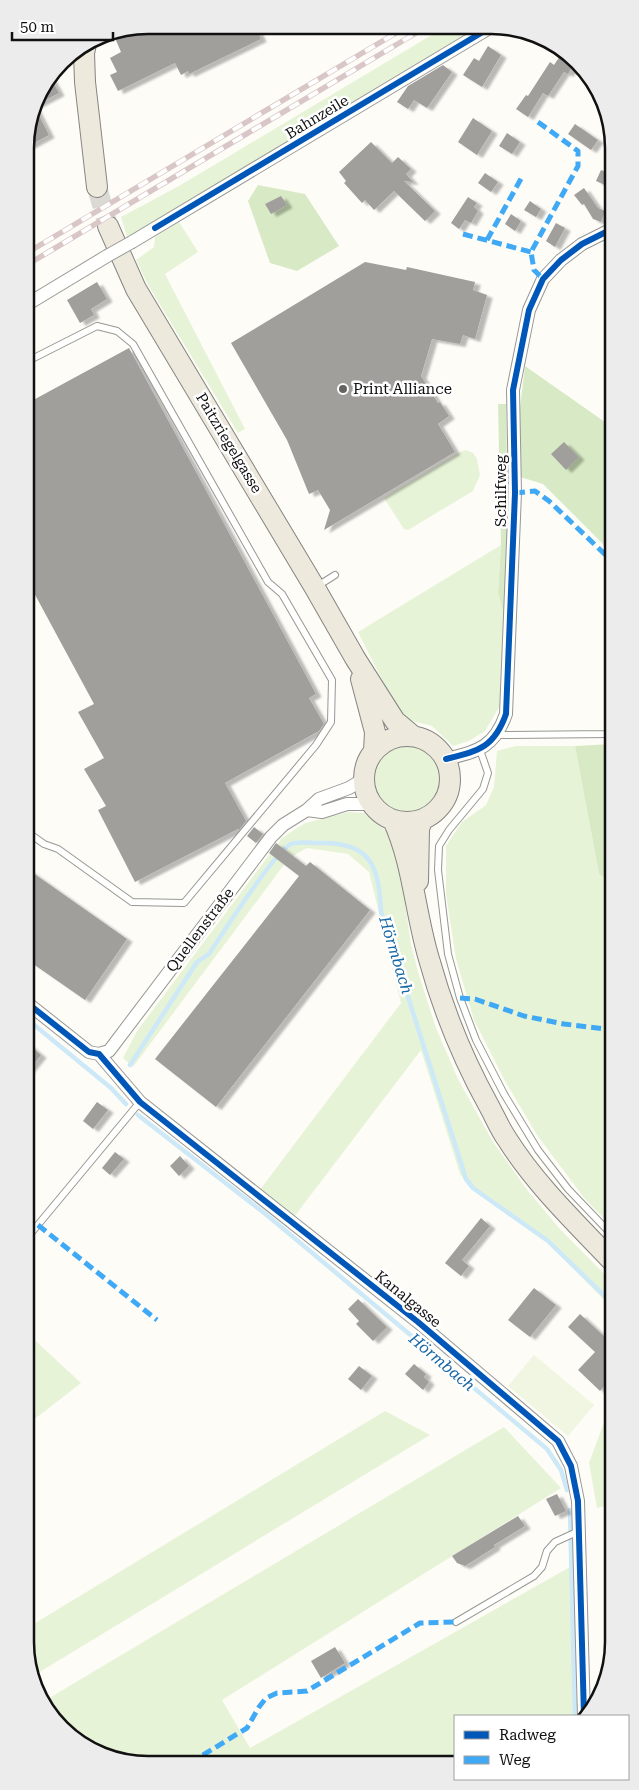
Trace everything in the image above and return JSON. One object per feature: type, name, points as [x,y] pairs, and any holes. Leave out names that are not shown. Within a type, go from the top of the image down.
[{"type":"main road","points":[[84,53],[85,82],[97,187]]},
{"type":"main road","name":"Paitzriegelgasse","points":[[108,226],[136,289],[355,658],[395,721],[412,736]]},
{"type":"main road","name":"Paitzriegelgasse","points":[[355,658],[375,732],[374,750]]},
{"type":"main road","points":[[412,736],[432,743],[440,750],[446,759],[450,773],[450,788],[444,802],[435,812],[422,820],[408,822],[393,820],[381,814],[372,804],[366,792],[365,769],[374,750],[392,738],[412,736]]},
{"type":"main road","points":[[393,820],[399,834],[418,905],[428,957],[446,1013],[470,1071],[507,1139],[548,1194],[605,1254]]},
{"type":"main road","points":[[418,905],[419,829],[422,820]]},
{"type":"street","name":"Bahnzeile","points":[[34,300],[479,34]]},
{"type":"street","name":"Schilfweg","points":[[446,759],[480,750],[496,735],[506,714],[515,494],[513,390],[529,310],[543,280],[561,260],[582,244],[605,232]]},
{"type":"street","name":"Quellenstraße","points":[[99,1054],[109,1051],[271,837],[283,825],[307,810],[319,799],[349,788],[364,780]]},
{"type":"street","name":"Quellenstraße","points":[[307,810],[322,812],[347,804],[372,804]]},
{"type":"street","name":"Kanalgasse","points":[[34,1008],[89,1052],[99,1054],[140,1102],[418,1322],[558,1441],[571,1466],[578,1501],[577,1532],[584,1709]]},
{"type":"lane","points":[[34,358],[97,326],[117,331],[133,344],[268,582],[282,594],[332,680],[333,693],[331,722],[316,745],[184,903],[132,902],[58,849],[44,844],[34,837]]},
{"type":"lane","points":[[315,588],[334,575]]},
{"type":"lane","points":[[496,735],[605,734]]},
{"type":"lane","points":[[480,750],[488,773],[483,789],[449,830],[439,846],[438,870],[448,954],[460,998],[476,1040],[504,1094],[538,1150],[568,1189],[605,1228]]},
{"type":"lane","points":[[34,1229],[140,1102]]},
{"type":"lane","points":[[456,1622],[534,1576],[542,1567],[547,1551],[555,1542],[577,1532]]},
{"type":"green space","points":[[433,34],[465,34],[280,145],[253,165],[127,237],[121,217],[179,186]]},
{"type":"green space","points":[[258,185],[305,194],[339,246],[297,271],[270,263],[248,201]]},
{"type":"green space","points":[[179,222],[198,252],[165,274],[245,429],[238,433],[148,285],[136,260],[154,247],[155,237]]},
{"type":"green space","points":[[525,366],[605,422],[605,546],[543,484],[520,477],[517,434]]},
{"type":"green space","points":[[498,404],[506,404],[509,586],[505,619],[498,593],[501,545]]},
{"type":"green space","points":[[466,450],[473,453],[477,459],[480,475],[473,491],[408,530],[404,529],[384,498]]},
{"type":"green space","points":[[501,545],[498,593],[505,619],[504,699],[485,731],[469,741],[453,746],[432,726],[408,720],[396,708],[358,632]]},
{"type":"green space","points":[[406,744],[419,747],[430,754],[437,765],[440,778],[437,791],[430,802],[419,809],[406,812],[393,809],[382,802],[375,791],[372,778],[375,765],[382,754],[393,747]]},
{"type":"green space","points":[[605,744],[605,878],[599,874],[575,746]]},
{"type":"green space","points":[[516,746],[575,746],[599,874],[605,878],[605,1220],[585,1199],[537,1135],[505,1081],[474,1020],[456,959],[446,894],[446,846],[462,822],[486,805],[494,787],[497,751]]},
{"type":"green space","points":[[349,812],[364,813],[386,831],[397,850],[411,944],[418,972],[436,1028],[458,1079],[493,1142],[528,1191],[559,1228],[605,1275],[605,1301],[548,1243],[474,1191],[460,1174],[421,1050],[294,1217],[259,1191],[401,1003],[369,872],[348,854],[307,848],[289,858],[133,1067],[123,1058],[137,1031],[282,838],[305,823]]},
{"type":"green space","points":[[34,1339],[81,1383],[34,1420]]},
{"type":"green space","points":[[534,1355],[594,1405],[568,1436],[508,1386]]},
{"type":"green space","points":[[385,1411],[430,1435],[38,1673],[34,1649],[34,1624]]},
{"type":"green space","points":[[605,1420],[605,1506],[597,1508],[589,1463]]},
{"type":"green space","points":[[504,1427],[561,1488],[222,1700],[250,1748],[586,1558],[589,1701],[582,1712],[579,1715],[454,1715],[454,1756],[141,1756],[126,1754],[97,1744],[78,1733],[57,1712],[49,1698]]},
{"type":"building","points":[[259,34],[261,39],[189,74],[188,71],[181,75],[175,63],[118,91],[110,75],[117,72],[110,58],[121,52],[115,39],[133,35]]},
{"type":"building","points":[[488,46],[501,55],[482,87],[463,75],[474,58],[479,61]]},
{"type":"building","points":[[559,57],[572,67],[568,74],[564,72],[548,96],[543,93],[528,117],[516,109],[526,95],[528,96],[550,62],[554,65]]},
{"type":"building","points":[[443,65],[452,72],[427,108],[414,100],[408,109],[397,102],[408,86]]},
{"type":"building","points":[[54,84],[59,93],[44,101]]},
{"type":"building","points":[[39,115],[49,135],[34,143]]},
{"type":"building","points":[[473,118],[492,131],[477,155],[458,142]]},
{"type":"building","points":[[575,124],[598,140],[591,150],[568,134]]},
{"type":"building","points":[[507,133],[520,142],[512,154],[499,146]]},
{"type":"building","points":[[371,142],[392,163],[398,157],[411,169],[406,174],[413,182],[404,181],[435,211],[425,221],[394,191],[374,210],[365,200],[362,203],[344,183],[346,181],[339,172]]},
{"type":"building","points":[[601,170],[605,171],[605,185],[596,181]]},
{"type":"building","points":[[485,173],[498,182],[491,192],[478,183]]},
{"type":"building","points":[[584,188],[598,208],[605,211],[601,222],[593,219],[584,204],[582,205],[574,195]]},
{"type":"building","points":[[281,196],[287,205],[271,214],[265,204]]},
{"type":"building","points":[[468,197],[477,203],[474,207],[478,211],[471,223],[465,220],[459,229],[451,223]]},
{"type":"building","points":[[530,201],[541,209],[536,217],[524,210]]},
{"type":"building","points":[[511,214],[521,221],[515,231],[505,224]]},
{"type":"building","points":[[556,223],[565,228],[555,247],[546,241]]},
{"type":"building","name":"Print Alliance","points":[[365,262],[406,270],[407,267],[475,282],[473,290],[487,295],[475,339],[463,335],[460,344],[432,339],[421,376],[438,403],[440,402],[449,416],[438,424],[455,452],[324,530],[330,510],[318,490],[309,494],[287,440],[231,343]]},
{"type":"building","points":[[97,282],[107,299],[91,309],[94,315],[80,323],[67,300]]},
{"type":"building","points":[[129,348],[316,694],[309,698],[324,724],[319,731],[225,783],[246,821],[239,830],[135,882],[98,810],[106,806],[84,769],[104,758],[78,712],[94,704],[34,593],[34,400]]},
{"type":"building","points":[[564,442],[579,457],[566,470],[551,454]]},
{"type":"building","points":[[254,827],[263,834],[256,843],[247,836]]},
{"type":"building","points":[[276,843],[306,866],[310,862],[370,910],[216,1107],[155,1059],[299,876],[269,853]]},
{"type":"building","points":[[34,874],[127,939],[85,1000],[34,965]]},
{"type":"building","points":[[34,1049],[41,1055],[34,1064]]},
{"type":"building","points":[[97,1102],[108,1110],[93,1129],[83,1121]]},
{"type":"building","points":[[115,1152],[124,1159],[110,1175],[102,1168]]},
{"type":"building","points":[[180,1156],[189,1166],[179,1176],[170,1166]]},
{"type":"building","points":[[481,1218],[490,1226],[462,1260],[469,1266],[461,1276],[445,1263]]},
{"type":"building","points":[[534,1288],[556,1305],[530,1337],[508,1320]]},
{"type":"building","points":[[358,1299],[387,1327],[373,1341],[356,1324],[359,1321],[348,1309]]},
{"type":"building","points":[[580,1314],[605,1337],[605,1386],[600,1391],[578,1370],[595,1352],[568,1327]]},
{"type":"building","points":[[414,1364],[426,1374],[424,1377],[429,1382],[423,1390],[405,1374]]},
{"type":"building","points":[[359,1366],[372,1376],[361,1390],[348,1379]]},
{"type":"building","points":[[557,1494],[566,1511],[555,1516],[546,1499]]},
{"type":"building","points":[[518,1516],[525,1526],[465,1566],[457,1563],[452,1556]]},
{"type":"building","points":[[335,1647],[345,1663],[321,1678],[311,1661]]},
{"type":"waterway","name":"Hörmbach","points":[[130,1065],[197,962],[209,954],[249,894],[283,850],[291,844],[304,842],[336,843],[349,846],[368,859],[374,869],[378,881],[381,912],[466,1179],[473,1188],[548,1241],[605,1296]]},
{"type":"waterway","name":"Hörmbach","points":[[34,1025],[111,1088],[126,1104]]},
{"type":"waterway","name":"Hörmbach","points":[[138,1115],[268,1216],[547,1449],[561,1470],[567,1490]]},
{"type":"waterway","name":"Hörmbach","points":[[570,1510],[575,1715]]},
{"type":"tunnel","points":[[97,187],[108,226]]},
{"type":"railway","points":[[34,249],[394,34]]},
{"type":"railway","points":[[34,261],[414,34]]},
{"type":"marked path","points":[[538,122],[578,151],[578,166],[531,252],[534,270],[543,279]]},
{"type":"marked path","points":[[487,240],[522,177]]},
{"type":"marked path","points":[[463,234],[531,252]]},
{"type":"marked path","points":[[515,493],[535,491],[549,501],[605,554]]},
{"type":"marked path","points":[[460,998],[475,999],[524,1016],[564,1024],[605,1029]]},
{"type":"marked path","points":[[38,1225],[157,1320]]},
{"type":"marked path","points":[[201,1756],[247,1728],[266,1698],[277,1693],[307,1691],[420,1623],[456,1622]]},
{"type":"cycle path","points":[[155,228],[479,34]]},
{"type":"cycle path","points":[[446,759],[476,750],[490,741],[496,734],[506,714],[515,493],[513,390],[529,310],[543,279],[561,260],[582,244],[605,232]]},
{"type":"cycle path","points":[[34,1008],[89,1052],[99,1054],[140,1102],[418,1322],[558,1441],[571,1466],[578,1501],[584,1709]]},
{"type":"place","name":"Print Alliance","points":[[343,389]]}]
